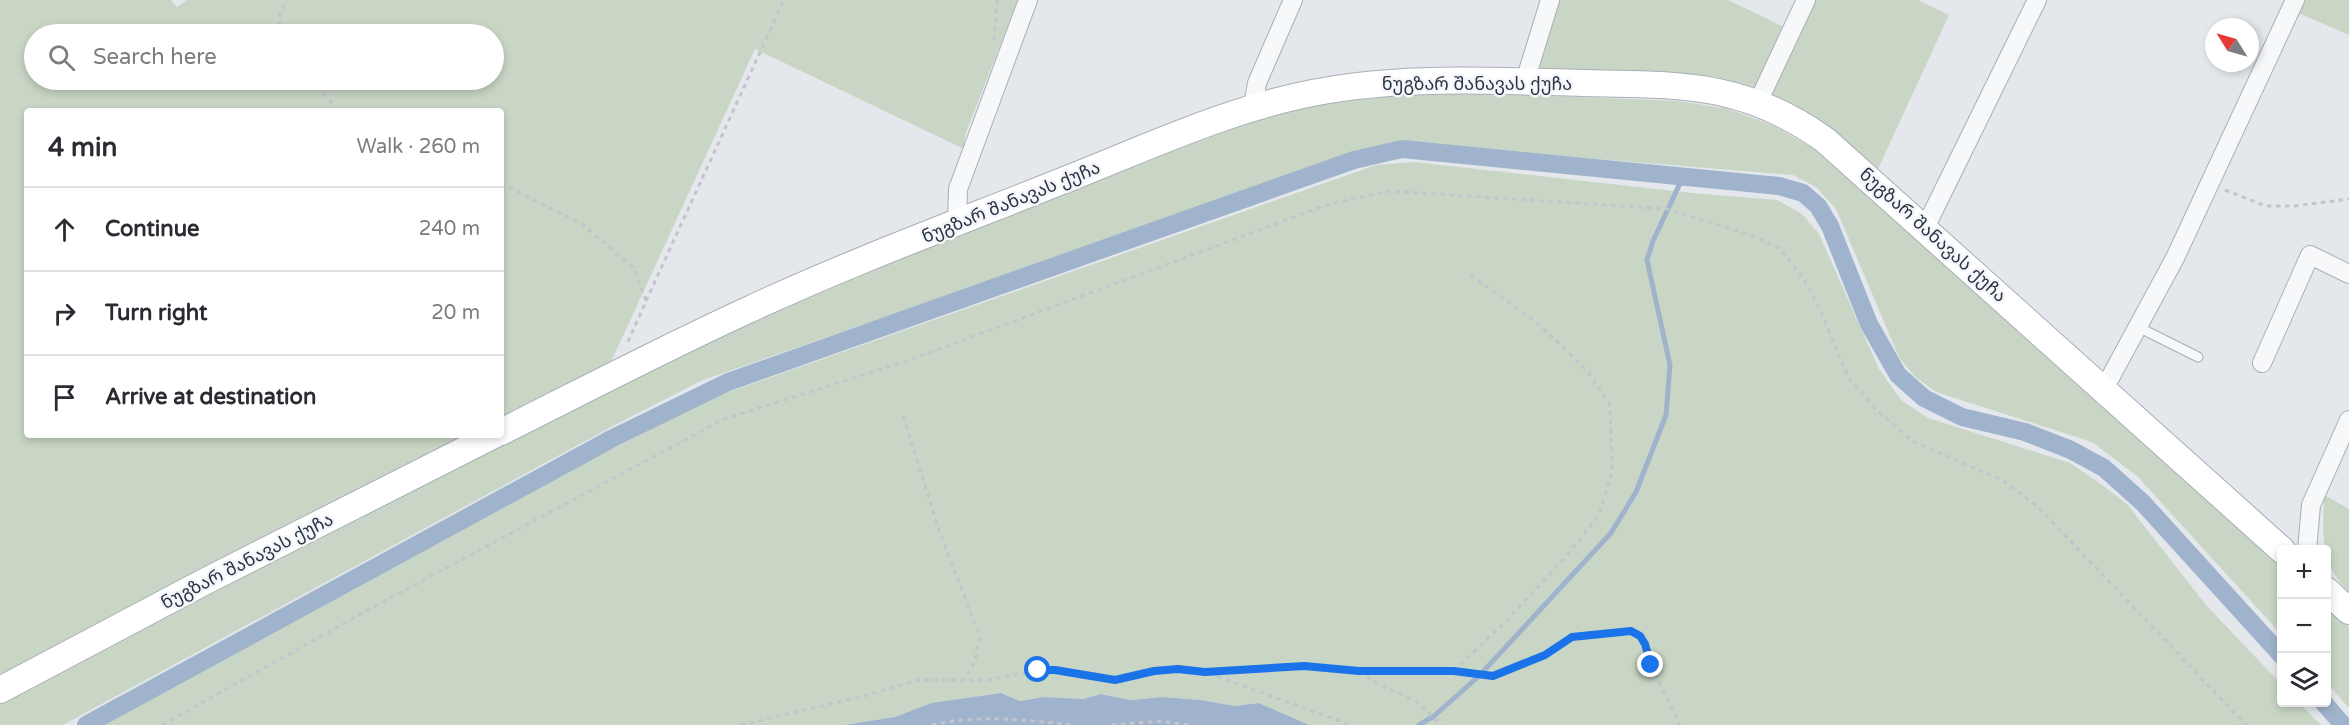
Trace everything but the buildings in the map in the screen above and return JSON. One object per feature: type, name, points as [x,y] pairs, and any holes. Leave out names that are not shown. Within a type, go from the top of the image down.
[{"type":"main road","name":"ნუგზარ შანავას ქუჩა","points":[[504,431],[750,309],[957,223],[1253,106],[1328,90],[1405,81],[1525,81],[1682,86],[1715,89],[1758,102],[1798,121],[1825,140],[2278,545]]},
{"type":"main road","name":"ნუგზარ შანავას ქუჩა","points":[[0,690],[204,582],[488,438]]},
{"type":"main road","points":[[2331,595],[2349,611]]},
{"type":"street","points":[[957,223],[958,189],[1028,0]]},
{"type":"street","points":[[1253,106],[1257,83],[1293,0]]},
{"type":"street","points":[[1525,81],[1550,0]]},
{"type":"street","points":[[1758,102],[1806,0]]},
{"type":"street","points":[[1924,228],[2037,0]]},
{"type":"street","points":[[2104,389],[2175,258],[2295,0]]},
{"type":"street","points":[[2262,363],[2310,255],[2349,274]]},
{"type":"street","points":[[2307,545],[2311,505],[2349,420]]},
{"type":"lane","points":[[2138,327],[2198,357]]},
{"type":"path","points":[[279,24],[278,19],[286,0]]},
{"type":"path","points":[[627,344],[784,0]]},
{"type":"path","points":[[320,90],[336,108]]},
{"type":"path","points":[[2210,184],[2266,206],[2294,206],[2349,199]]},
{"type":"path","points":[[504,185],[583,225],[634,268],[646,301]]},
{"type":"path","points":[[162,725],[376,605],[724,419],[907,361],[1332,203],[1390,191],[1667,209],[1748,234],[1778,247],[1802,276],[1820,310],[1849,379],[1877,410],[1912,441],[2004,481],[2038,507],[2246,725]]},
{"type":"path","points":[[1454,671],[1504,623],[1565,558],[1599,514],[1612,472],[1610,405],[1588,372],[1549,332],[1466,272]]},
{"type":"path","points":[[903,416],[939,530],[980,637],[974,664],[963,680]]},
{"type":"path","points":[[741,725],[861,697],[918,680],[988,680],[1038,670],[1055,670],[1115,680],[1154,671],[1178,669],[1205,672],[1304,666],[1359,671],[1454,671],[1493,676],[1545,655],[1572,637],[1631,631],[1640,636],[1645,644],[1651,665],[1680,725]]},
{"type":"path","points":[[1359,671],[1376,683],[1416,701],[1442,725]]},
{"type":"path","points":[[1205,672],[1351,725]]},
{"type":"path","points":[[932,725],[963,718],[990,716],[1074,725]]},
{"type":"path","points":[[1112,725],[1160,721],[1188,725]]},
{"type":"green space","points":[[0,0],[171,0],[177,7],[187,0],[1018,0],[965,135],[964,149],[755,49],[611,362],[603,371],[504,421],[504,108],[24,108],[24,438],[471,438],[0,679]]},
{"type":"green space","points":[[1558,0],[1728,0],[1784,27],[1755,87],[1713,76],[1535,73]]},
{"type":"green space","points":[[1812,0],[1918,0],[1949,15],[1878,169],[1825,124],[1767,95]]},
{"type":"green space","points":[[2286,0],[2349,0],[2349,35],[2296,12]]},
{"type":"green space","points":[[1396,90],[1679,101],[1729,109],[1774,126],[1811,147],[1907,227],[2277,561],[2277,630],[2137,476],[2092,442],[1936,392],[1914,376],[1899,357],[1836,209],[1816,187],[1793,175],[1391,142],[703,380],[611,427],[63,725],[0,725],[0,702],[146,623],[731,326],[1212,134],[1282,111]]},
{"type":"green space","points":[[1414,162],[1692,193],[1777,200],[1802,214],[1819,234],[1879,369],[1901,400],[1928,418],[2070,463],[2127,504],[2206,605],[2277,680],[2277,707],[2303,707],[2321,725],[1309,725],[1259,703],[1235,706],[1162,697],[1131,700],[1102,694],[1083,699],[1044,697],[1020,701],[1001,693],[931,703],[895,717],[844,725],[95,725],[492,510],[714,397],[1376,165]]},
{"type":"green space","points":[[2324,495],[2349,509],[2349,592],[2332,570],[2331,545],[2325,545]]},
{"type":"green space","points":[[2331,611],[2349,627],[2349,708],[2331,688]]},
{"type":"water","points":[[1001,693],[1020,701],[1044,697],[1083,699],[1101,694],[1131,700],[1162,697],[1235,706],[1259,703],[1309,725],[844,725],[895,717],[931,703]]},
{"type":"waterway","points":[[86,725],[613,438],[728,382],[1354,160],[1402,149],[1779,186],[1803,193],[1818,206],[1830,226],[1869,324],[1898,375],[1924,398],[1962,417],[2025,432],[2071,450],[2104,468],[2143,503],[2279,653]]},
{"type":"waterway","points":[[1419,725],[1434,716],[1479,676],[1611,533],[1636,492],[1666,415],[1670,365],[1647,260],[1653,241],[1683,177]]},
{"type":"waterway","points":[[2327,707],[2343,725]]},
{"type":"route","points":[[1038,670],[1055,670],[1115,680],[1154,671],[1178,669],[1205,672],[1304,666],[1359,671],[1454,671],[1493,676],[1545,655],[1572,637],[1631,631],[1640,636],[1645,644],[1651,665]]}]
